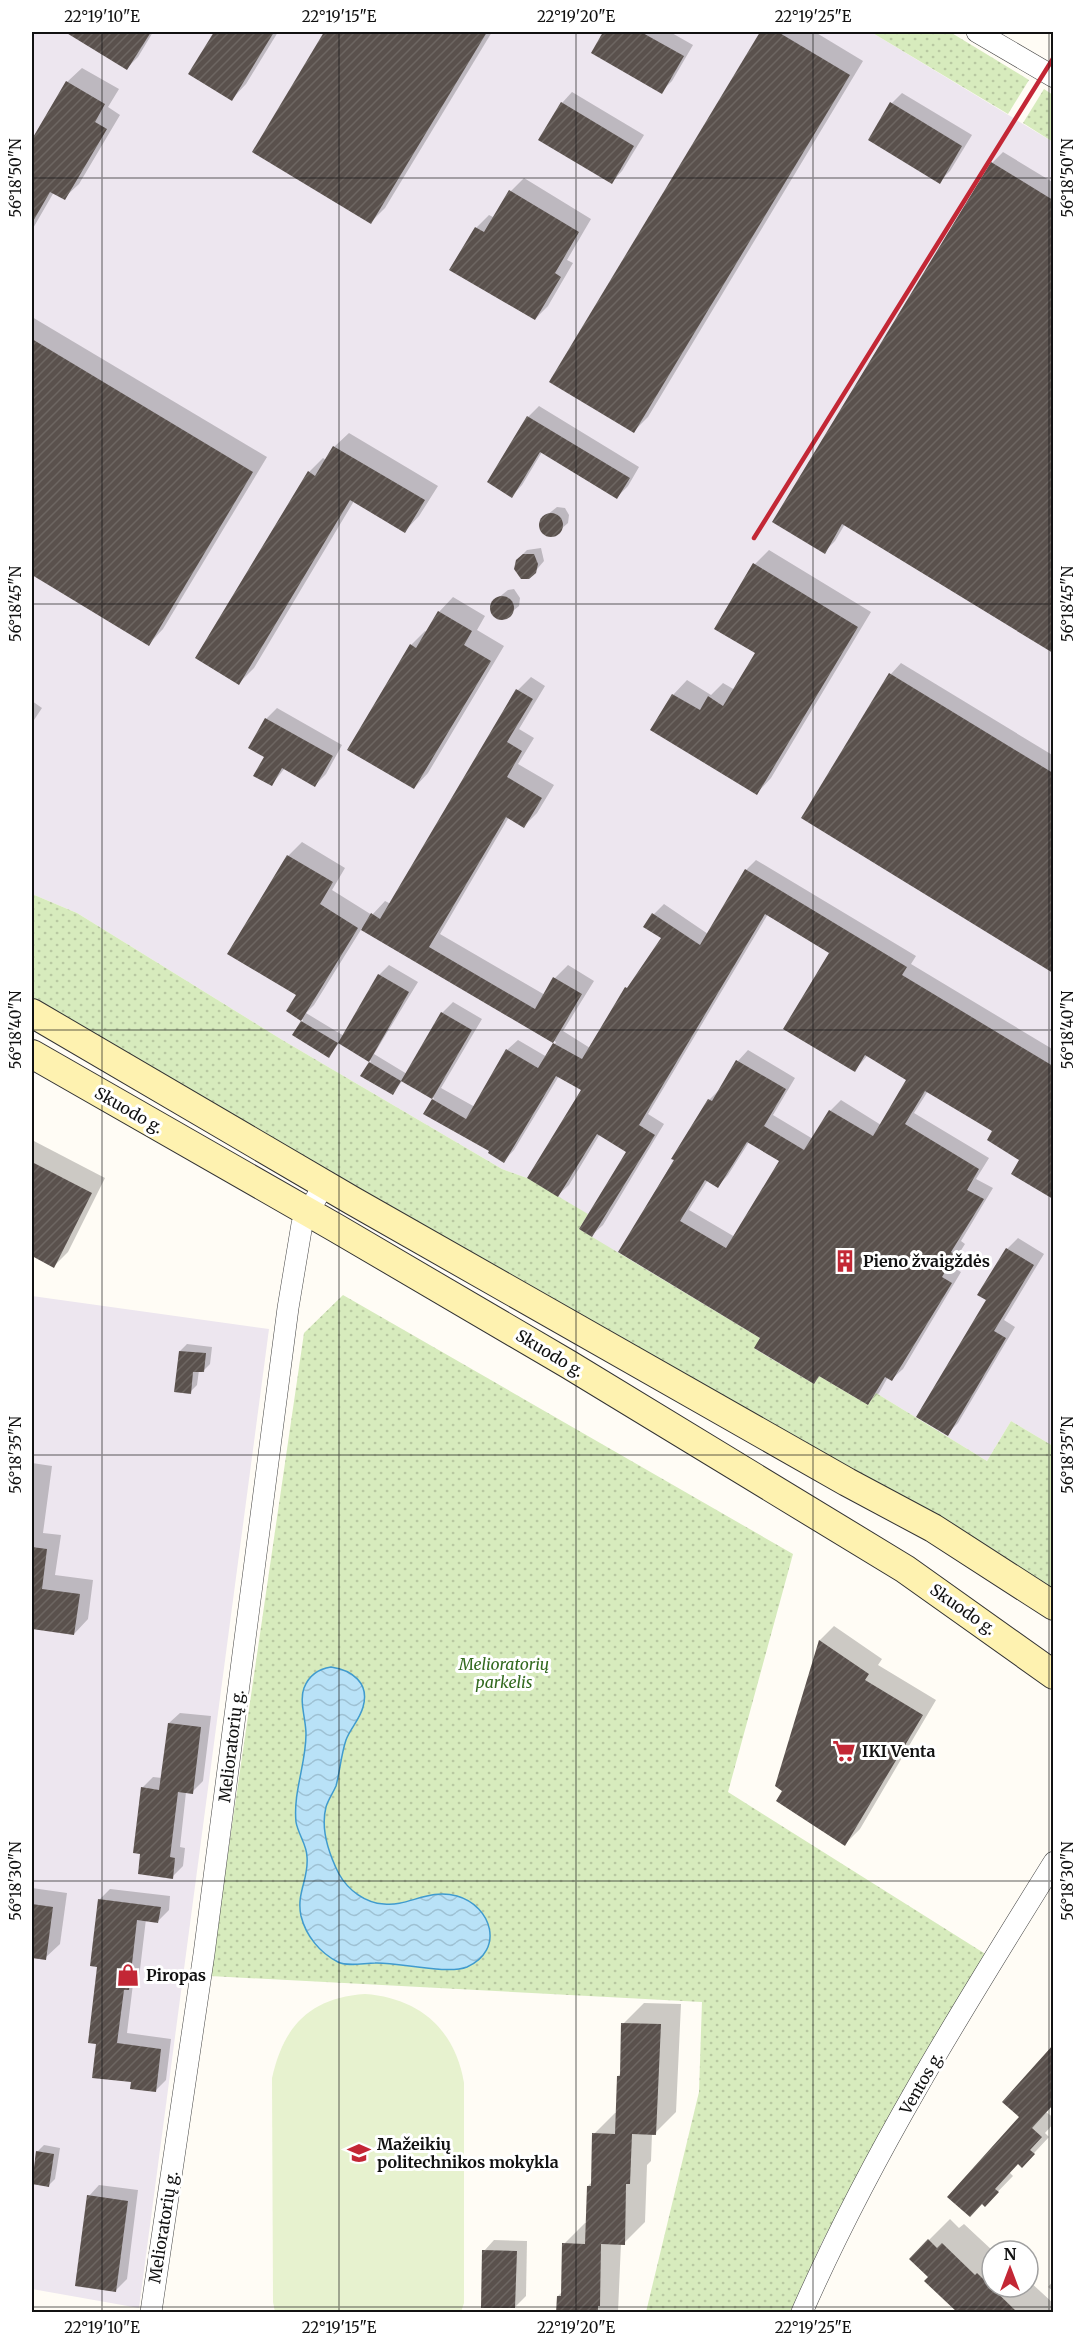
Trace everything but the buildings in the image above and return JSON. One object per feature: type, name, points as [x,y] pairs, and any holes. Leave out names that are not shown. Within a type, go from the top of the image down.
[{"type":"main road","name":"Skuodo g.","points":[[32,1013],[324,1184],[837,1476],[933,1528],[1053,1606]]},
{"type":"main road","name":"Skuodo g.","points":[[32,1054],[309,1212],[568,1364],[905,1569],[1053,1675]]},
{"type":"street","points":[[977,32],[1053,77]]},
{"type":"street","name":"Melioratorių g.","points":[[151,2313],[204,1954],[288,1308],[302,1224],[324,1184]]},
{"type":"street","name":"Ventos g.","points":[[802,2313],[877,2158],[1053,1862]]},
{"type":"shaded area","points":[[32,32],[871,32],[1053,142],[1053,1446],[1011,1421],[987,1461],[876,1393],[868,1405],[820,1376],[814,1384],[754,1349],[579,1229],[587,1214],[527,1178],[502,1169],[284,1041],[77,913],[32,894]]},
{"type":"shaded area","points":[[32,1296],[269,1329],[139,2308],[32,2289]]},
{"type":"green space","points":[[871,32],[950,32],[1029,80],[1008,114]]},
{"type":"green space","points":[[1044,89],[1053,95],[1053,142],[1023,123]]},
{"type":"green space","points":[[32,894],[77,913],[284,1041],[502,1169],[527,1178],[588,1214],[579,1229],[760,1338],[755,1349],[814,1384],[819,1376],[868,1405],[876,1393],[987,1461],[1011,1421],[1053,1446],[1053,1597],[949,1528],[32,999]]},
{"type":"green space","name":"Melioratorių parkelis","points":[[343,1295],[793,1554],[728,1792],[987,1955],[912,2075],[822,2242],[790,2312],[646,2312],[699,2092],[702,2002],[210,1976],[304,1333]]},
{"type":"green space","points":[[365,1994],[402,2002],[418,2010],[443,2032],[459,2064],[464,2083],[464,2303],[461,2312],[275,2312],[273,2302],[272,2078],[277,2059],[292,2029],[315,2008],[329,2001]]},
{"type":"water","points":[[331,1667],[346,1671],[358,1679],[364,1691],[362,1711],[346,1740],[336,1786],[324,1816],[326,1842],[335,1866],[352,1890],[377,1903],[401,1903],[437,1894],[457,1896],[469,1901],[486,1918],[490,1940],[479,1959],[467,1967],[447,1970],[385,1963],[351,1965],[342,1963],[320,1949],[306,1930],[301,1916],[300,1900],[306,1872],[307,1853],[296,1822],[306,1729],[302,1705],[303,1693],[311,1676],[322,1669]]},
{"type":"railway","points":[[754,538],[1054,57]]},
{"type":"place","name":"Pieno žvaigždės","points":[[845,1261]]},
{"type":"place","name":"IKI Venta","points":[[844,1751]]},
{"type":"place","name":"Piropas","points":[[128,1975]]},
{"type":"place","name":"Mažeikių politechnikos mokykla","points":[[359,2153]]}]
